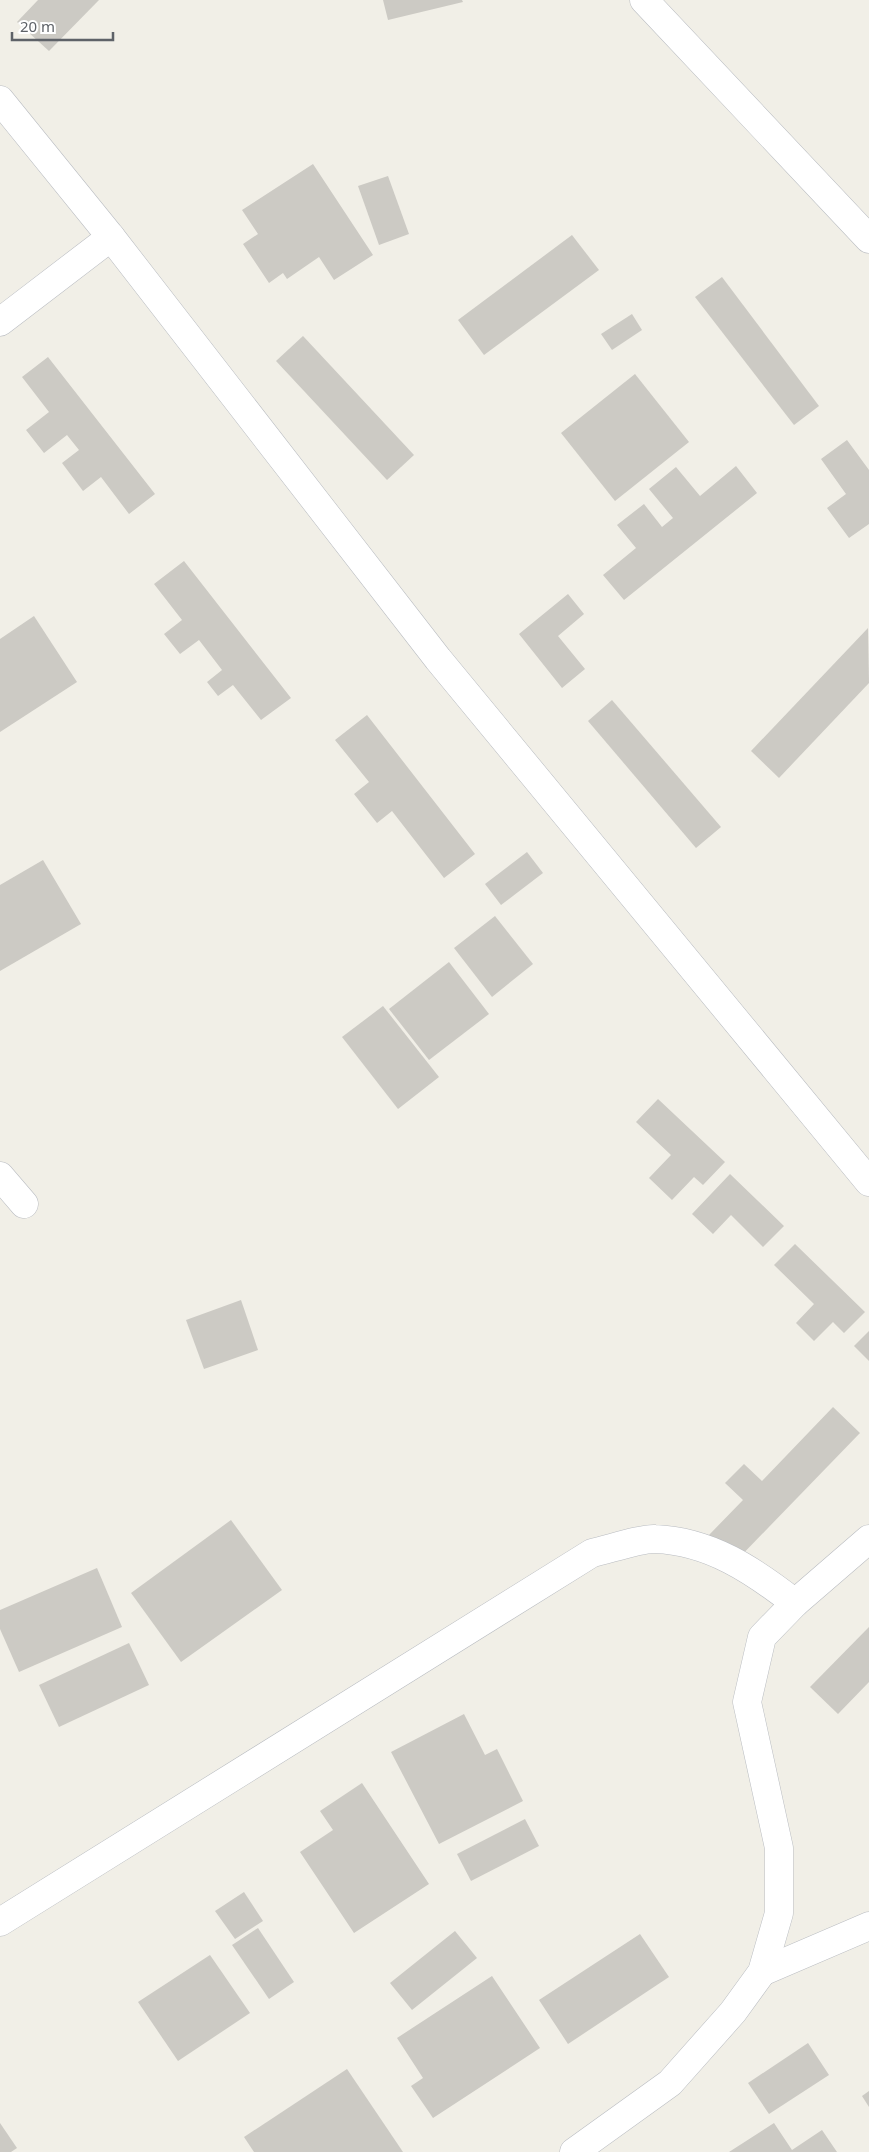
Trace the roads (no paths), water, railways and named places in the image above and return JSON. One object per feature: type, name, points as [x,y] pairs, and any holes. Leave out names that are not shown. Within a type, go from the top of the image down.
[{"type":"street","points":[[644,0],[868,235]]},
{"type":"street","points":[[0,100],[111,237],[438,659],[869,1182]]},
{"type":"street","points":[[0,322],[111,237]]},
{"type":"street","points":[[0,1176],[24,1204]]},
{"type":"street","points":[[0,1922],[592,1553],[654,1538],[704,1547],[762,1576],[795,1604]]},
{"type":"street","points":[[574,2152],[670,2083],[733,2012],[762,1972],[779,1913],[779,1848],[747,1702],[762,1637],[795,1604],[869,1539]]},
{"type":"street","points":[[762,1972],[869,1926]]}]
